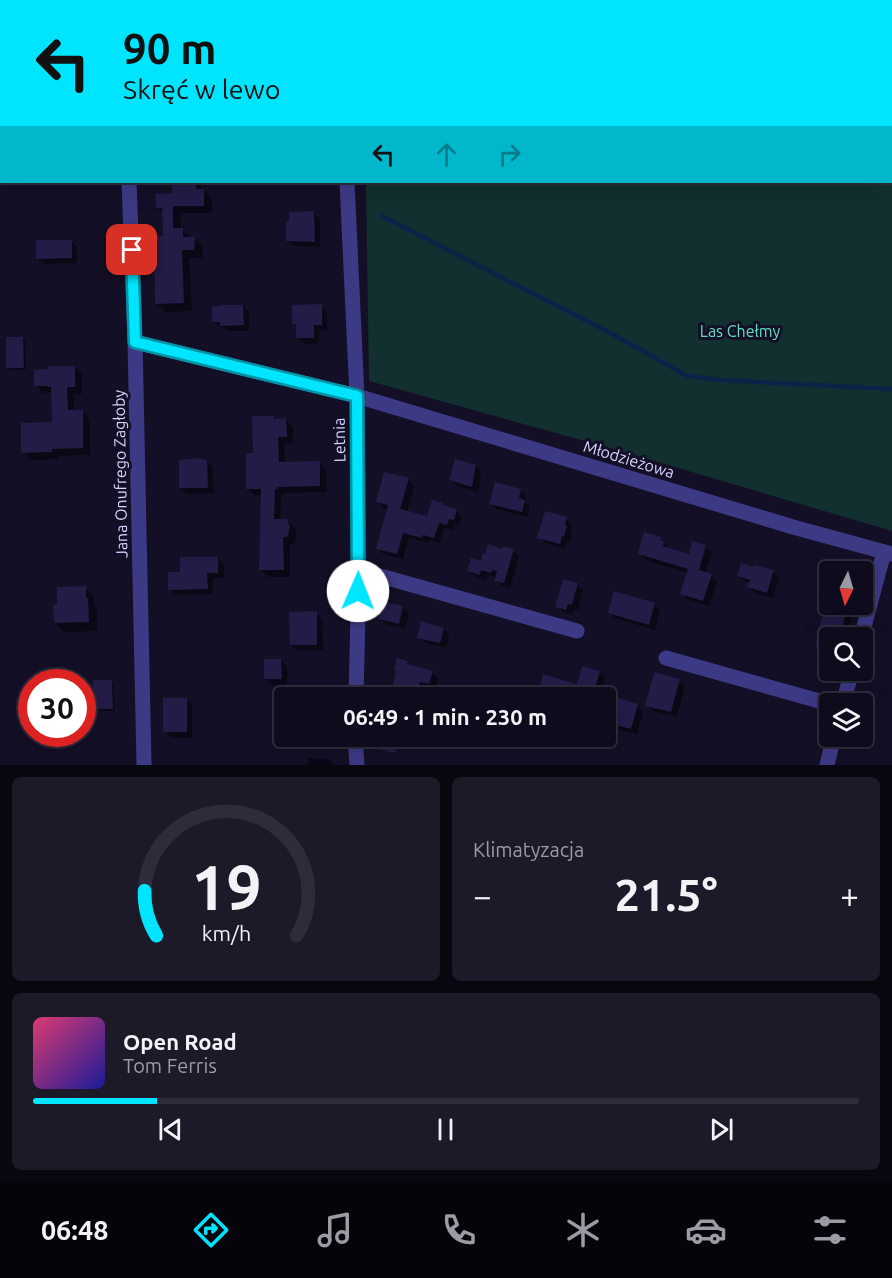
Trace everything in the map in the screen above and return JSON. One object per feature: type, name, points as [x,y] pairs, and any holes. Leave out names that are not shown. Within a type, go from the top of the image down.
[{"type":"street","name":"Jana Onufrego Zagłoby","points":[[129,183],[135,342],[144,765]]},
{"type":"street","name":"Letnia","points":[[347,183],[357,396],[356,687]]},
{"type":"street","name":"Młodzieżowa","points":[[135,342],[357,396],[793,527],[888,553]]},
{"type":"street","points":[[864,627],[888,553]]},
{"type":"street","points":[[358,570],[577,631]]},
{"type":"street","points":[[666,658],[819,701]]},
{"type":"street","points":[[356,747],[357,765]]},
{"type":"street","points":[[827,765],[831,747]]},
{"type":"green space","name":"Las Chełmy","points":[[366,183],[892,183],[892,531],[617,450],[369,381]]},
{"type":"building","points":[[172,183],[196,183],[196,189],[204,189],[204,206],[173,206],[173,228],[183,228],[183,237],[195,237],[194,250],[182,250],[184,303],[155,304],[154,236],[163,236],[162,208],[156,208],[155,194],[172,193]]},
{"type":"building","points":[[314,211],[315,242],[286,241],[286,223],[289,221],[289,212]]},
{"type":"building","points":[[36,240],[72,240],[72,258],[36,259]]},
{"type":"building","points":[[322,304],[322,325],[314,325],[314,338],[296,338],[296,324],[292,324],[292,305]]},
{"type":"building","points":[[243,305],[244,325],[220,326],[220,322],[212,322],[212,306]]},
{"type":"building","points":[[6,337],[23,337],[24,368],[6,368]]},
{"type":"building","points":[[48,366],[75,366],[75,387],[67,387],[68,410],[83,410],[83,448],[21,453],[21,423],[52,422],[51,387],[34,386],[34,370],[48,369]]},
{"type":"building","points":[[252,416],[286,418],[287,437],[278,437],[279,462],[320,461],[320,486],[277,487],[275,489],[274,519],[287,519],[290,527],[287,537],[283,537],[284,570],[259,570],[261,489],[246,489],[246,453],[253,453]]},
{"type":"building","points":[[197,458],[207,460],[208,488],[179,488],[179,460]]},
{"type":"building","points":[[455,459],[476,465],[472,487],[449,480]]},
{"type":"building","points":[[384,472],[409,478],[400,509],[427,516],[432,500],[457,509],[454,520],[449,519],[447,525],[439,523],[434,538],[423,535],[422,538],[403,533],[397,554],[376,549],[388,505],[376,502]]},
{"type":"building","points":[[495,482],[521,489],[519,498],[525,500],[522,512],[489,504]]},
{"type":"building","points":[[545,511],[567,517],[564,537],[562,536],[560,544],[537,538]]},
{"type":"building","points":[[644,532],[661,537],[660,540],[664,541],[663,546],[689,554],[692,541],[706,545],[699,570],[712,574],[703,601],[680,594],[688,569],[638,554]]},
{"type":"building","points":[[488,544],[502,549],[503,546],[514,549],[504,583],[494,581],[497,571],[492,570],[491,573],[481,570],[480,575],[467,571],[471,558],[481,561]]},
{"type":"building","points":[[180,557],[218,557],[218,573],[207,573],[208,589],[168,590],[168,572],[180,572]]},
{"type":"building","points":[[741,563],[774,570],[767,593],[747,587],[750,580],[737,576]]},
{"type":"building","points":[[563,579],[578,583],[572,605],[568,604],[566,610],[555,607]]},
{"type":"building","points":[[86,586],[89,622],[54,623],[53,605],[57,605],[57,587]]},
{"type":"building","points":[[614,591],[655,603],[649,625],[608,613]]},
{"type":"building","points":[[381,601],[403,606],[399,624],[378,619]]},
{"type":"building","points":[[317,611],[317,645],[290,645],[289,612]]},
{"type":"building","points":[[823,615],[846,615],[842,627],[820,627]]},
{"type":"building","points":[[421,621],[444,628],[440,643],[417,638]]},
{"type":"building","points":[[819,629],[819,647],[815,646]]},
{"type":"building","points":[[397,658],[408,661],[407,664],[433,671],[429,684],[420,682],[419,687],[392,687],[396,671],[394,670]]},
{"type":"building","points":[[264,659],[281,659],[282,679],[264,679]]},
{"type":"building","points":[[582,666],[600,671],[595,687],[539,687],[543,674],[577,684]]},
{"type":"building","points":[[654,672],[680,679],[671,712],[645,706]]},
{"type":"building","points":[[96,680],[112,680],[113,709],[96,709]]},
{"type":"building","points":[[616,697],[638,704],[631,729],[616,725]]},
{"type":"building","points":[[163,698],[187,698],[187,732],[163,732]]},
{"type":"building","points":[[369,747],[396,747],[395,753]]},
{"type":"waterway","points":[[382,216],[616,336],[687,376],[721,380],[892,389]]},
{"type":"route","points":[[132,250],[135,342],[357,396],[358,591]]}]
